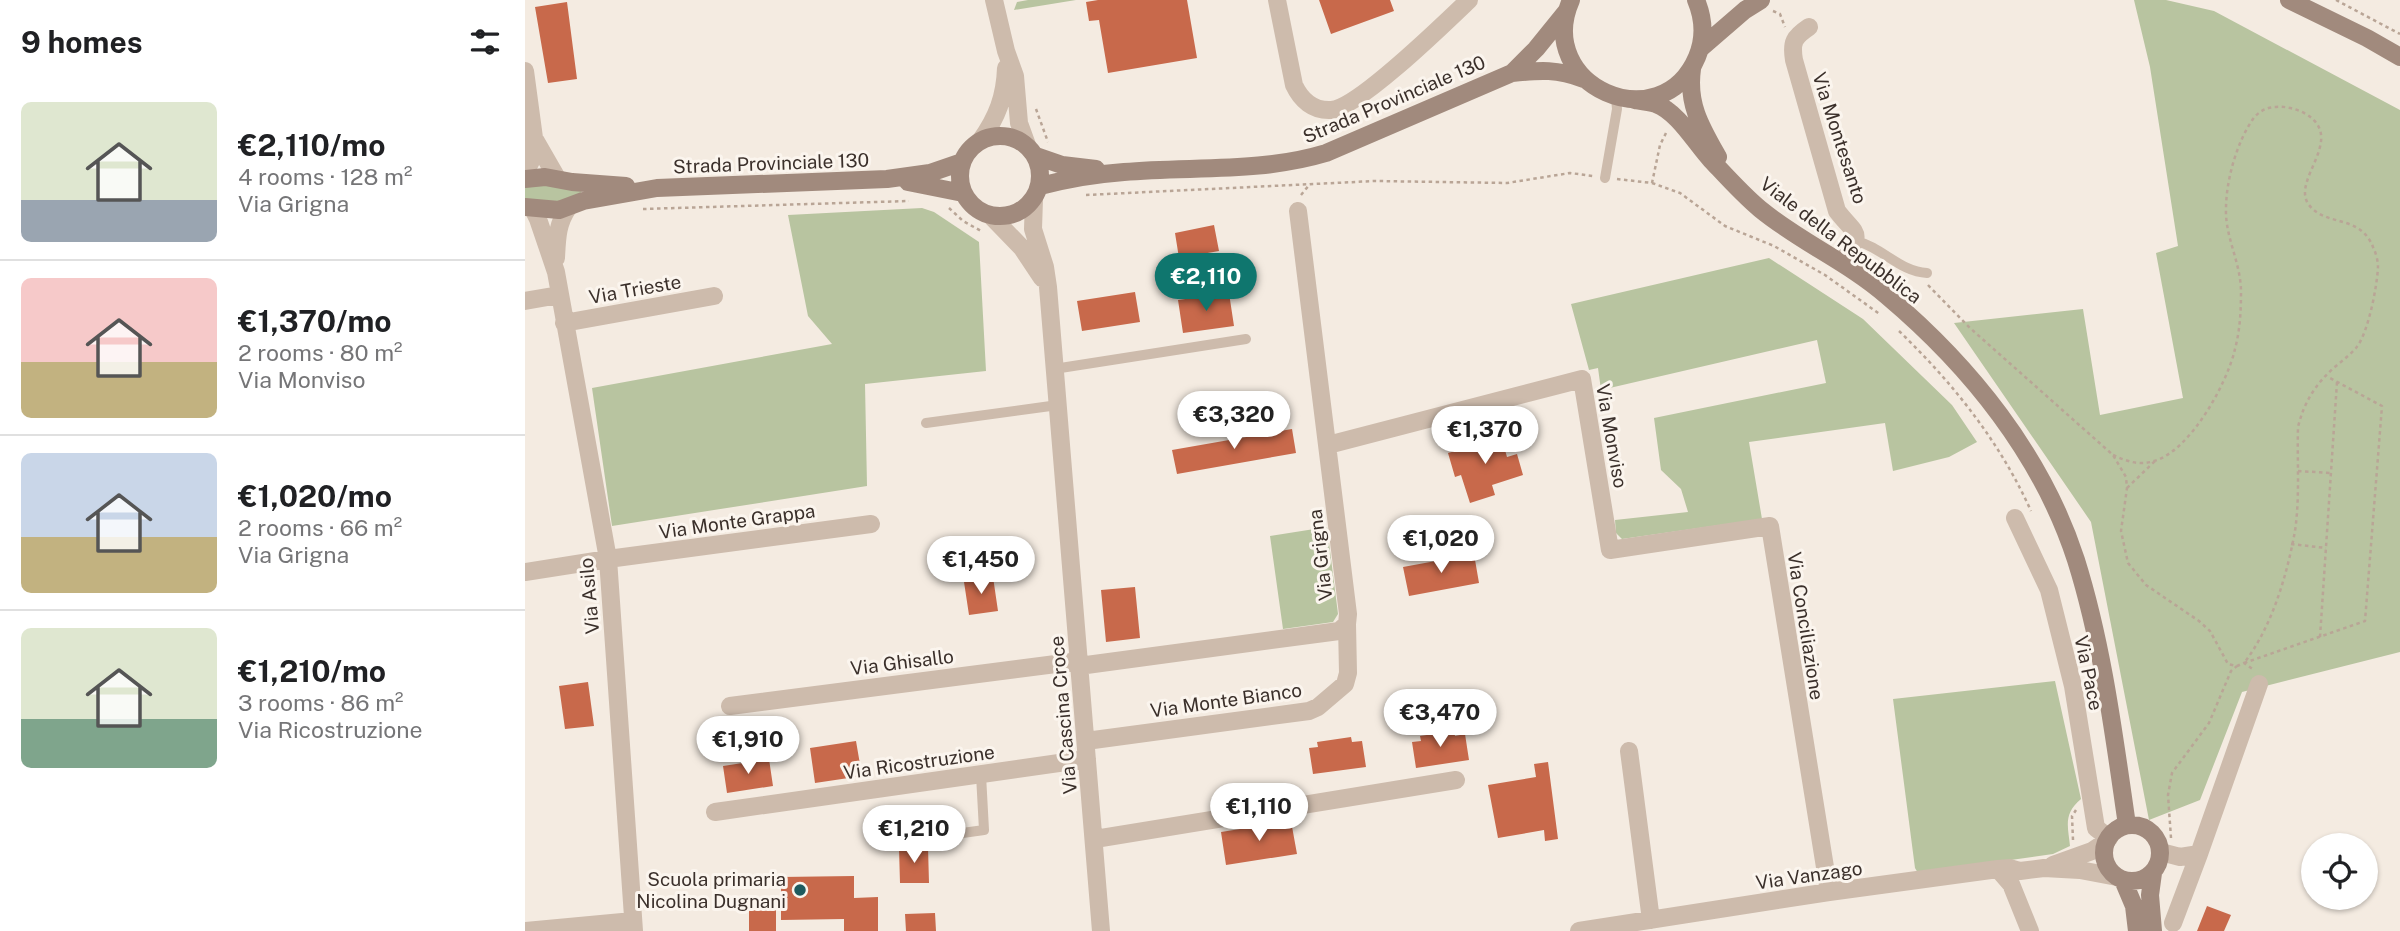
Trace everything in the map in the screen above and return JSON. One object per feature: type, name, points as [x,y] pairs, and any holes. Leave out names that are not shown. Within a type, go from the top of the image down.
[{"type":"street","points":[[994,0],[1015,76],[1019,123],[1041,176],[1037,193]]},
{"type":"street","points":[[1277,0],[1294,85],[1305,102],[1332,110],[1344,106],[1365,92],[1423,44],[1469,0]]},
{"type":"street","points":[[1570,4],[1564,27],[1566,46],[1573,64],[1584,79],[1599,91],[1616,98],[1635,100],[1668,91],[1693,67],[1701,48],[1703,30],[1701,11],[1696,0]]},
{"type":"street","points":[[2290,0],[2400,57]]},
{"type":"street","name":"Strada Provinciale 130","points":[[1512,73],[1536,49],[1570,4]]},
{"type":"street","points":[[1701,48],[1745,10],[1766,5]]},
{"type":"street","points":[[1794,38],[1809,27]]},
{"type":"street","name":"Via Montesanto","points":[[1794,38],[1791,45],[1794,60],[1837,211],[1854,228],[1856,241]]},
{"type":"street","points":[[991,216],[970,203],[963,193],[961,183],[963,162],[967,153],[981,140],[996,119],[1004,96],[1006,51]]},
{"type":"street","name":"Viale della Repubblica","points":[[1693,67],[1689,89],[1695,112],[1732,181]]},
{"type":"street","name":"Strada Provinciale 130","points":[[991,216],[1015,214],[1037,193],[1062,180],[1124,172],[1241,167],[1300,161],[1326,153],[1512,73],[1545,69],[1566,72],[1584,79]]},
{"type":"street","points":[[525,71],[534,138],[532,159],[525,173]]},
{"type":"street","name":"Viale della Repubblica","points":[[1635,100],[1658,104],[1680,122],[1747,198],[1779,224],[1842,262],[1885,294],[1934,339],[1986,396],[2025,450],[2050,497],[2075,558],[2096,635],[2110,702],[2127,825]]},
{"type":"street","name":"Strada Provinciale 130","points":[[981,140],[1005,136],[1016,139],[1031,151],[1062,166],[1124,172]]},
{"type":"street","points":[[534,138],[557,178]]},
{"type":"street","name":"Strada Provinciale 130","points":[[525,179],[536,176],[572,182],[657,188],[887,179],[930,173],[963,162]]},
{"type":"street","name":"Strada Provinciale 130","points":[[887,179],[963,193]]},
{"type":"street","name":"Strada Provinciale 130","points":[[529,208],[559,210],[596,198],[657,188]]},
{"type":"street","name":"Via Cascina Croce","points":[[1037,193],[1033,229],[1048,286],[1101,931]]},
{"type":"street","name":"Via Asilo","points":[[529,208],[538,219],[556,272]]},
{"type":"street","name":"Via Asilo","points":[[568,208],[558,229],[556,272],[608,559],[633,926]]},
{"type":"street","name":"Via Grigna","points":[[1079,664],[1339,631],[1347,624],[1328,445],[1298,211]]},
{"type":"street","name":"Via Cascina Croce","points":[[991,216],[1022,248],[1048,286]]},
{"type":"street","points":[[1842,262],[1856,241]]},
{"type":"street","points":[[525,301],[559,295]]},
{"type":"street","name":"Via Trieste","points":[[564,323],[714,296]]},
{"type":"street","name":"Via Monviso","points":[[1328,445],[1582,379],[1610,550]]},
{"type":"street","name":"Via Pace","points":[[2015,518],[2049,590],[2073,686],[2096,828],[2108,839]]},
{"type":"street","name":"Via Monte Grappa","points":[[525,572],[871,524]]},
{"type":"street","name":"Via Conciliazione","points":[[1610,550],[1770,526],[1829,892]]},
{"type":"street","name":"Via Monte Bianco","points":[[1086,750],[1318,707],[1345,684],[1348,673],[1347,624]]},
{"type":"street","name":"Via Ghisallo","points":[[730,706],[1079,664]]},
{"type":"street","points":[[2173,923],[2259,684]]},
{"type":"street","name":"Via Ricostruzione","points":[[715,812],[981,775],[1086,750]]},
{"type":"street","points":[[1629,751],[1651,920]]},
{"type":"street","points":[[1095,839],[1456,780]]},
{"type":"street","points":[[2030,931],[2015,877],[2092,850],[2119,828],[2137,825],[2146,828],[2154,834],[2167,854],[2187,857],[2199,854]]},
{"type":"street","points":[[2108,839],[2104,858],[2107,866],[2120,879],[2134,906],[2137,931]]},
{"type":"street","points":[[2153,931],[2150,895],[2153,873],[2167,854]]},
{"type":"street","points":[[2044,868],[2080,870],[2135,882],[2153,873]]},
{"type":"street","name":"Via Vanzago","points":[[1591,930],[1829,892],[1998,869],[2015,877]]},
{"type":"street","points":[[525,931],[633,926]]},
{"type":"lane","points":[[1605,178],[1617,109],[1616,98]]},
{"type":"lane","points":[[1856,241],[1870,244],[1916,273],[1927,273]]},
{"type":"lane","points":[[1055,369],[1246,339]]},
{"type":"lane","points":[[926,423],[1058,405]]},
{"type":"lane","points":[[934,837],[984,830],[981,775]]},
{"type":"path","points":[[2336,0],[2400,34]]},
{"type":"path","points":[[1766,5],[1780,14],[1786,29],[1794,38]]},
{"type":"path","points":[[1034,100],[1046,139],[1062,166]]},
{"type":"path","points":[[2127,488],[2196,427],[2224,384],[2235,351],[2240,323],[2241,288],[2236,253],[2227,230],[2226,208],[2235,160],[2245,134],[2261,111],[2271,107],[2292,108],[2303,112],[2311,117],[2321,137],[2316,162],[2305,187],[2309,204],[2315,211],[2356,226],[2366,233],[2376,253],[2378,266],[2368,323],[2358,346],[2314,389],[2301,413],[2298,427],[2295,522],[2286,569],[2270,615],[2244,663]]},
{"type":"path","points":[[1652,183],[1680,193],[1724,226],[1774,246],[1825,275],[1886,320]]},
{"type":"path","points":[[1916,273],[1970,328],[2113,454],[2127,462],[2155,461]]},
{"type":"path","points":[[1894,326],[1962,400],[1996,444],[2035,519]]},
{"type":"path","points":[[2167,854],[2169,785],[2172,772],[2209,723],[2231,671],[2244,663],[2365,621],[2382,406],[2326,376]]},
{"type":"path","points":[[2320,637],[2337,382]]},
{"type":"path","points":[[2113,454],[2126,477],[2121,531],[2128,563],[2146,585],[2210,631],[2228,664],[2237,666]]},
{"type":"path","points":[[2298,471],[2331,473]]},
{"type":"path","points":[[2291,544],[2326,548]]},
{"type":"path","points":[[2244,663],[2252,667],[2259,684]]},
{"type":"green space","points":[[1076,0],[1014,10],[1017,2]]},
{"type":"green space","points":[[2134,0],[2166,0],[2214,11],[2400,110],[2400,652],[2242,692],[2200,800],[2149,820],[2091,522],[1954,323],[2083,309],[2100,415],[2183,398],[2156,253],[2178,246],[2150,67]]},
{"type":"green space","points":[[532,184],[582,190],[581,193],[558,202],[525,199],[525,186]]},
{"type":"green space","points":[[922,208],[934,212],[979,242],[986,371],[865,384],[867,486],[612,526],[592,388],[832,344],[808,316],[788,215]]},
{"type":"green space","points":[[1769,258],[1863,319],[1952,405],[1977,442],[1949,457],[1893,471],[1885,423],[1749,442],[1762,519],[1622,539],[1616,533],[1615,520],[1688,512],[1681,489],[1661,470],[1654,418],[1826,383],[1817,340],[1601,390],[1598,368],[1589,370],[1571,304]]},
{"type":"green space","points":[[1327,527],[1338,614],[1333,622],[1283,629],[1270,536]]},
{"type":"green space","points":[[2055,681],[2081,799],[2069,815],[2070,846],[2053,854],[1918,873],[1915,868],[1893,699]]},
{"type":"building","points":[[1187,0],[1197,58],[1108,73],[1099,20],[1089,21],[1086,2]]},
{"type":"building","points":[[1319,0],[1390,0],[1394,11],[1331,34]]},
{"type":"building","points":[[567,2],[577,79],[548,83],[535,7]]},
{"type":"building","points":[[1214,225],[1219,251],[1179,258],[1175,233]]},
{"type":"building","points":[[1135,292],[1140,322],[1082,331],[1077,301]]},
{"type":"building","points":[[1229,293],[1234,326],[1183,333],[1178,300]]},
{"type":"building","points":[[1292,429],[1296,453],[1177,474],[1172,450]]},
{"type":"building","points":[[1499,429],[1507,457],[1517,454],[1523,475],[1492,485],[1495,495],[1470,503],[1461,475],[1455,477],[1448,453],[1480,444],[1478,435]]},
{"type":"building","points":[[1474,554],[1479,583],[1409,596],[1403,567]]},
{"type":"building","points":[[993,577],[998,611],[969,615],[964,582]]},
{"type":"building","points":[[1135,587],[1140,638],[1106,642],[1101,590]]},
{"type":"building","points":[[588,682],[594,726],[565,729],[559,686]]},
{"type":"building","points":[[1454,731],[1455,736],[1465,734],[1469,760],[1416,768],[1412,742],[1421,741],[1420,736]]},
{"type":"building","points":[[1351,737],[1352,742],[1362,741],[1366,767],[1313,774],[1309,748],[1318,747],[1317,742]]},
{"type":"building","points":[[856,741],[862,776],[815,783],[810,748]]},
{"type":"building","points":[[769,759],[773,786],[727,793],[723,766]]},
{"type":"building","points":[[1548,762],[1558,839],[1545,841],[1544,830],[1498,838],[1488,785],[1536,777],[1534,764]]},
{"type":"building","points":[[1291,821],[1297,854],[1226,865],[1221,832]]},
{"type":"building","points":[[928,847],[929,883],[900,883],[899,848]]},
{"type":"building","points":[[854,876],[854,898],[878,897],[878,931],[844,931],[844,919],[781,920],[781,877]]},
{"type":"building","points":[[2207,906],[2231,915],[2224,931],[2197,931]]},
{"type":"building","points":[[749,910],[776,910],[776,931],[749,931]]},
{"type":"building","points":[[935,913],[936,931],[906,931],[905,914]]},
{"type":"place","name":"Scuola primaria Nicolina Dugnani","points":[[800,890]]}]
